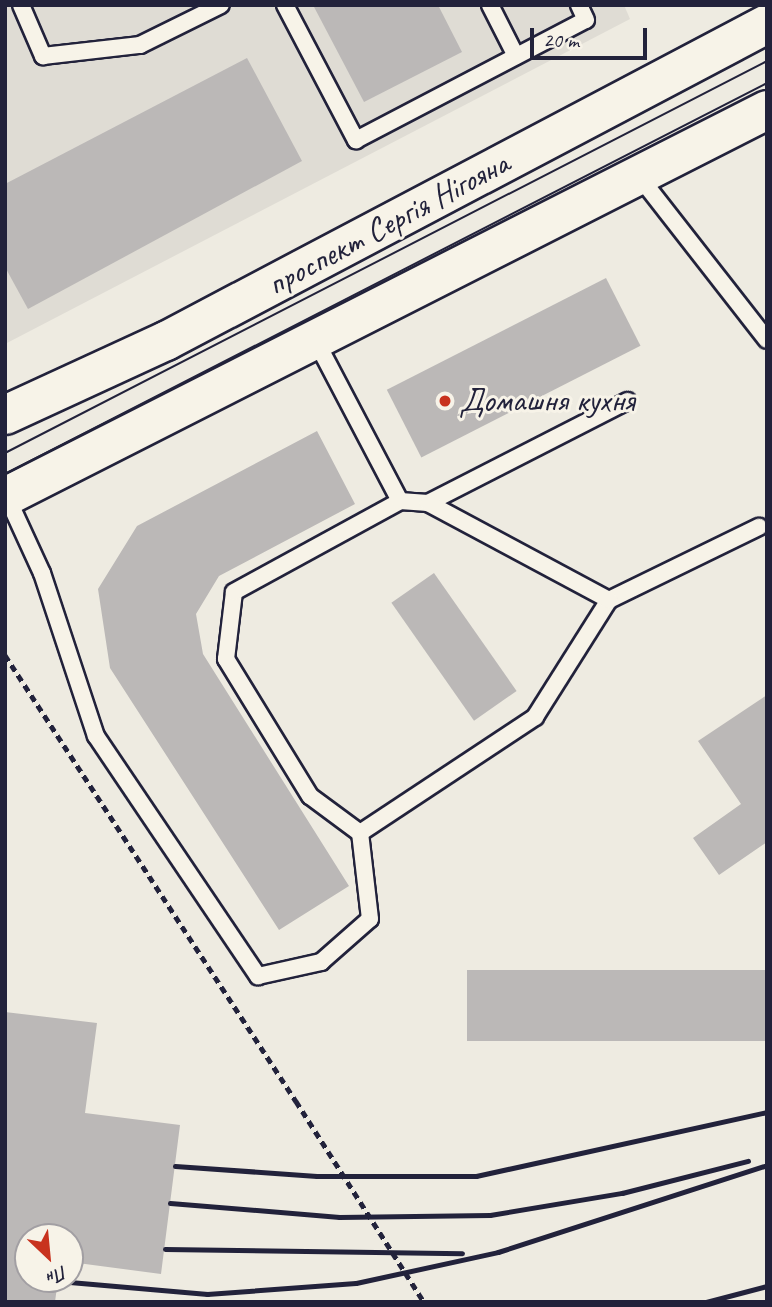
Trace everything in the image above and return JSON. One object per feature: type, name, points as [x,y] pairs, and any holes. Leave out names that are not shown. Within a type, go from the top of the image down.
[{"type":"highway","name":"проспект Сергія Нігояна","points":[[5,415],[166,341],[767,24]]},
{"type":"highway","name":"проспект Сергія Нігояна","points":[[6,496],[767,110]]},
{"type":"lane","points":[[22,5],[43,56],[140,45],[221,5]]},
{"type":"lane","points":[[285,5],[356,140],[586,20],[579,5]]},
{"type":"lane","points":[[490,5],[516,56]]},
{"type":"lane","points":[[638,175],[767,340]]},
{"type":"lane","points":[[316,341],[400,501]]},
{"type":"lane","points":[[428,503],[627,401]]},
{"type":"lane","points":[[6,496],[42,573],[96,736],[258,975],[321,962],[370,919],[360,834],[310,796],[226,659],[234,593],[400,501],[428,503],[609,600]]},
{"type":"lane","points":[[360,834],[535,717],[609,600],[760,527]]},
{"type":"path","points":[[5,655],[424,1302]]},
{"type":"shaded area","points":[[5,5],[624,5],[630,19],[5,344]]},
{"type":"building","points":[[313,5],[438,5],[462,52],[364,102]]},
{"type":"building","points":[[247,58],[302,161],[28,309],[5,267],[5,184]]},
{"type":"building","points":[[606,278],[641,346],[421,457],[387,390]]},
{"type":"building","points":[[317,431],[355,504],[219,576],[196,614],[203,654],[349,886],[279,930],[110,668],[98,589],[137,526]]},
{"type":"building","points":[[434,573],[517,691],[474,721],[391,603]]},
{"type":"building","points":[[767,695],[767,842],[719,875],[693,838],[741,804],[698,741]]},
{"type":"building","points":[[467,970],[767,970],[767,1041],[467,1041]]},
{"type":"building","points":[[5,1012],[97,1023],[85,1113],[180,1125],[161,1274],[84,1264],[84,1223],[14,1223],[14,1293],[56,1293],[55,1302],[5,1302]]},
{"type":"tram line","points":[[5,453],[767,61]]},
{"type":"tram line","points":[[5,474],[767,83]]},
{"type":"railway","points":[[175,1166],[317,1176],[476,1176],[767,1112]]},
{"type":"railway","points":[[170,1203],[339,1217],[490,1215],[622,1193],[748,1161]]},
{"type":"railway","points":[[84,1283],[207,1294],[356,1283],[498,1252],[767,1165]]},
{"type":"railway","points":[[165,1249],[462,1253]]},
{"type":"railway","points":[[706,1302],[767,1286]]},
{"type":"place","name":"Домашня кухня","points":[[445,401]]}]
